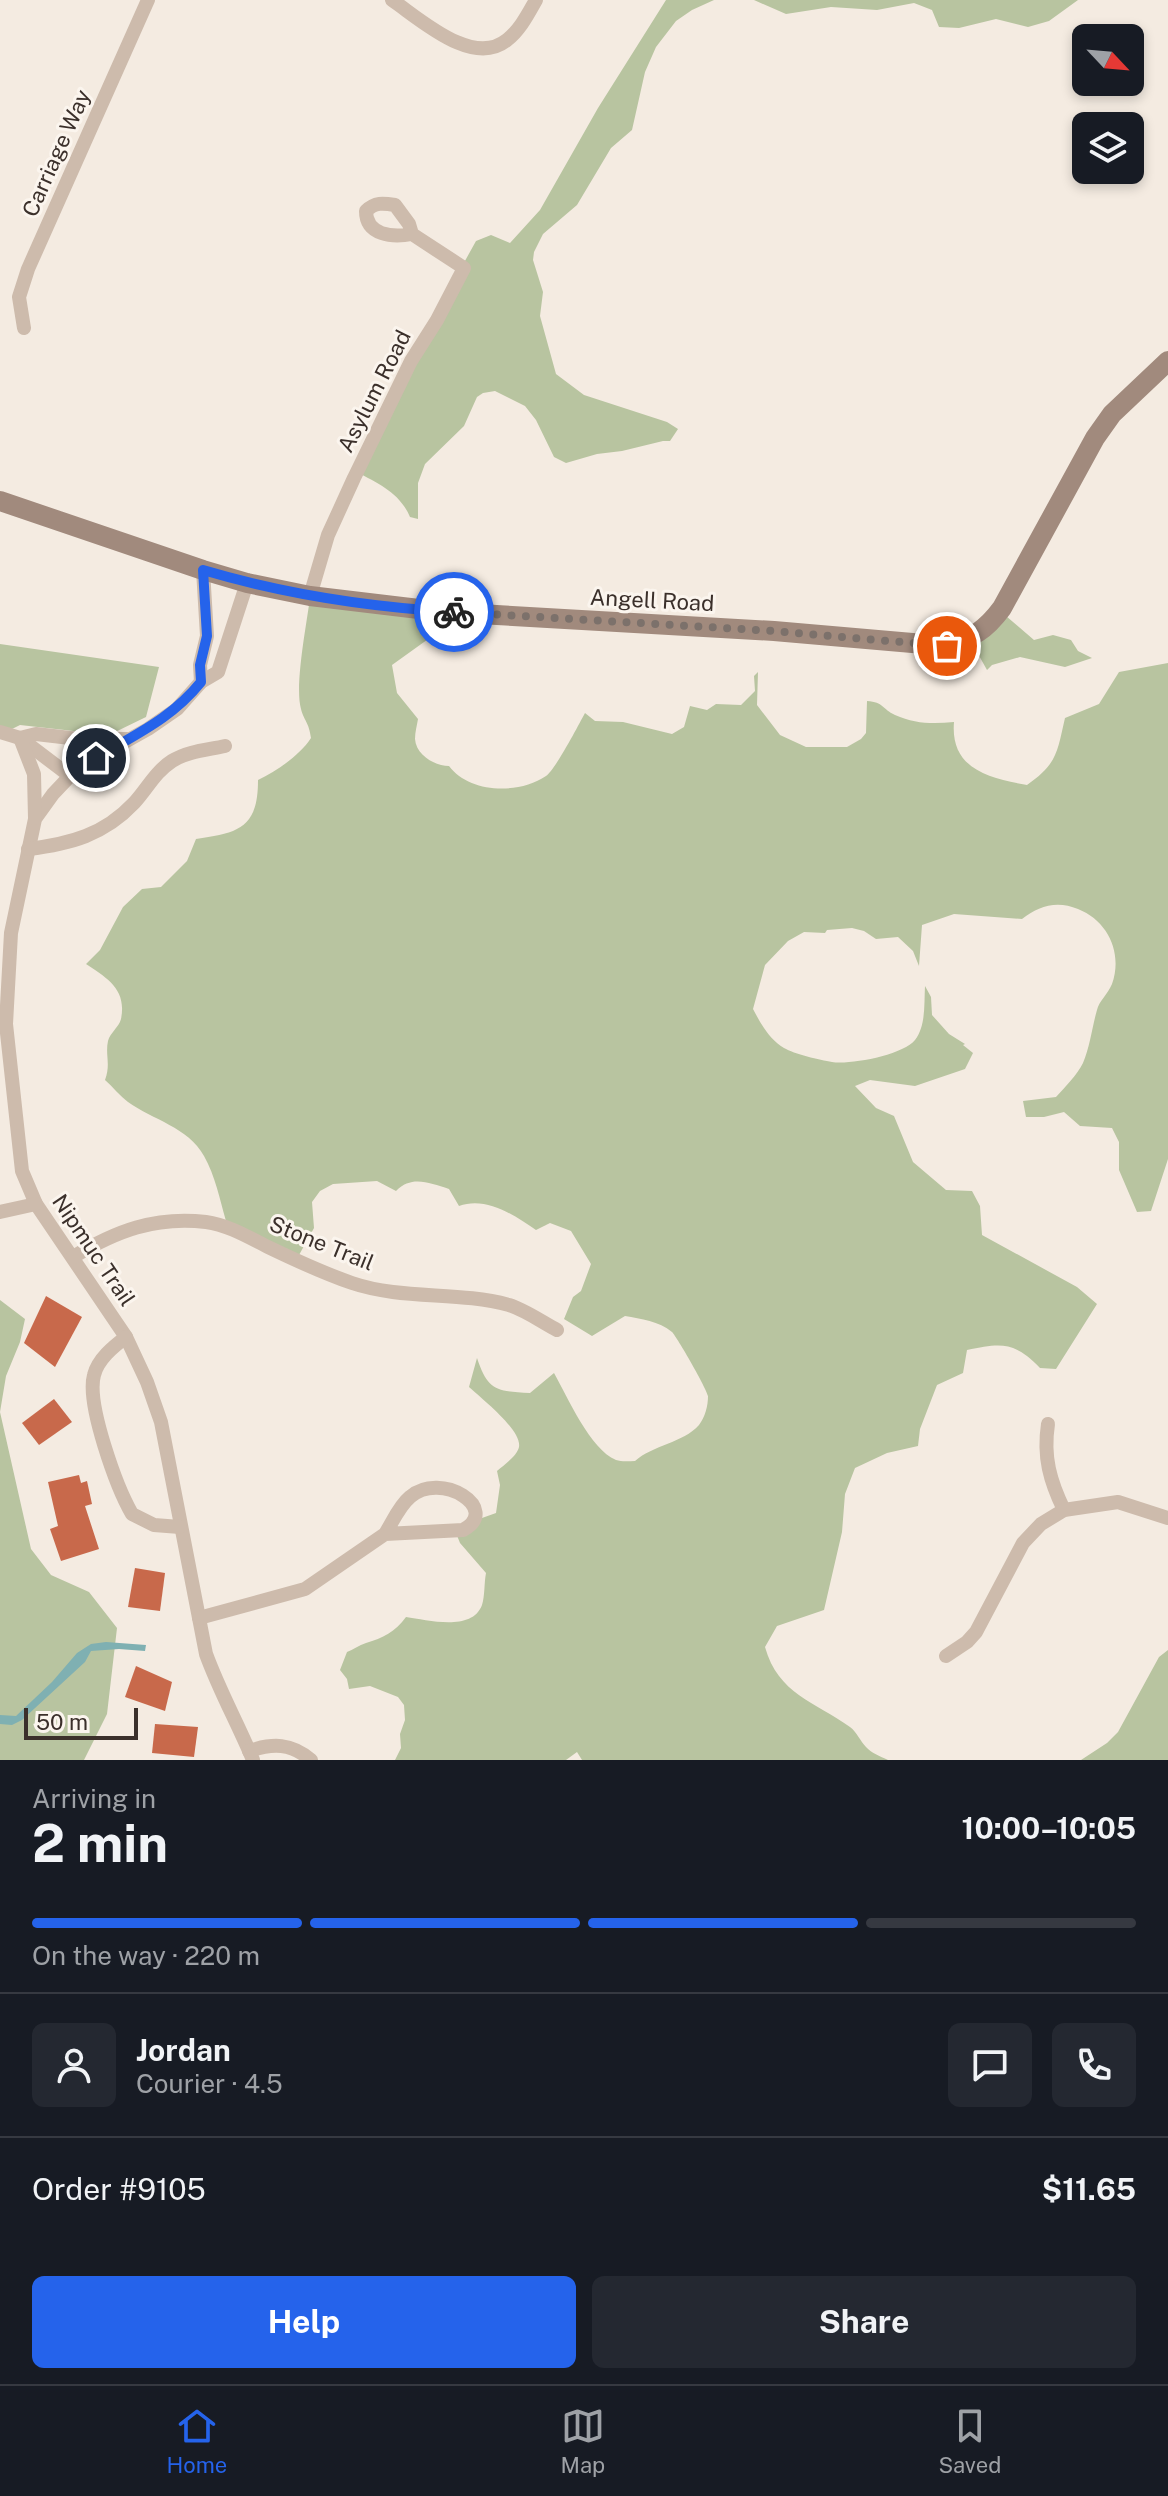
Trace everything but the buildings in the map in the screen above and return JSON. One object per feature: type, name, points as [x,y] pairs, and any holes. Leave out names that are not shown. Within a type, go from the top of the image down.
[{"type":"street","name":"Carriage Way","points":[[24,328],[19,297],[28,269],[148,0]]},
{"type":"street","points":[[392,0],[460,45],[487,49],[505,42],[521,25],[536,0]]},
{"type":"street","name":"Asylum Road","points":[[310,596],[328,535],[347,492],[411,361],[464,268],[412,234]]},
{"type":"street","name":"Angell Road","points":[[0,501],[203,570],[310,596],[444,612],[774,631],[947,646],[970,638],[989,626],[1002,608],[1093,440],[1112,414],[1168,361]]},
{"type":"street","points":[[201,682],[200,665],[207,636],[203,570]]},
{"type":"street","name":"Nipmuc Trail","points":[[247,583],[218,672],[201,682],[177,709],[70,776],[35,819],[11,933],[6,1103],[22,1171],[36,1204],[126,1337],[147,1382],[161,1422],[206,1654],[218,1687],[251,1755]]},
{"type":"street","points":[[0,732],[20,738],[70,776]]},
{"type":"street","points":[[20,738],[36,734],[79,739],[128,739]]},
{"type":"street","points":[[20,738],[34,774],[35,819]]},
{"type":"street","points":[[28,849],[85,838],[124,812],[163,767],[175,759],[225,746]]},
{"type":"street","points":[[0,1212],[36,1204]]},
{"type":"street","name":"Stone Trail","points":[[73,1257],[106,1237],[149,1223],[205,1222],[224,1226],[354,1283],[379,1289],[474,1298],[512,1306],[557,1330]]},
{"type":"street","points":[[126,1337],[101,1361],[94,1373],[93,1400],[97,1416],[132,1514],[154,1525],[180,1527]]},
{"type":"street","points":[[1048,1424],[1046,1465],[1064,1510]]},
{"type":"street","points":[[199,1618],[305,1589],[385,1534],[408,1498],[423,1488],[454,1490],[468,1498],[475,1507],[475,1517],[463,1530],[385,1534]]},
{"type":"street","points":[[946,1656],[976,1632],[1023,1543],[1041,1524],[1064,1510],[1118,1502],[1168,1518]]},
{"type":"street","points":[[251,1755],[268,1745],[286,1746],[311,1760]]},
{"type":"green space","points":[[666,0],[714,0],[676,21],[656,47],[645,72],[632,130],[611,148],[577,205],[543,234],[533,260],[543,292],[540,316],[556,374],[584,395],[667,422],[678,429],[670,441],[566,463],[554,457],[536,420],[525,406],[495,391],[483,393],[477,397],[464,426],[425,464],[418,483],[418,519],[410,517],[395,495],[357,472],[404,371],[476,241],[491,235],[510,243],[540,210],[598,108]]},
{"type":"green space","points":[[754,0],[1078,0],[1049,21],[1028,27],[996,19],[959,28],[939,27],[932,10],[914,3],[877,10],[831,7],[786,14]]},
{"type":"green space","points":[[311,590],[439,604],[438,632],[392,665],[397,693],[418,719],[415,739],[423,755],[432,762],[449,766],[469,782],[494,788],[522,786],[546,776],[585,713],[595,721],[623,722],[672,734],[684,727],[690,706],[707,710],[716,704],[741,705],[755,691],[754,676],[758,672],[757,705],[780,735],[806,747],[847,747],[861,739],[866,733],[867,701],[873,702],[910,720],[954,722],[954,738],[965,761],[986,774],[1027,785],[1044,771],[1054,757],[1065,718],[1099,704],[1119,672],[1168,663],[1168,1159],[1151,1211],[1137,1212],[1119,1170],[1119,1142],[1112,1128],[1080,1126],[1064,1112],[1026,1117],[1023,1101],[1056,1097],[1083,1063],[1098,1007],[1110,988],[1115,972],[1116,961],[1110,939],[1089,914],[1063,905],[1048,906],[1022,919],[954,914],[922,925],[919,966],[913,951],[898,937],[876,939],[852,928],[827,930],[825,933],[804,932],[788,941],[765,965],[753,1009],[762,1026],[784,1048],[821,1060],[851,1062],[900,1050],[915,1040],[923,1022],[925,986],[931,997],[932,1015],[973,1053],[965,1069],[915,1086],[870,1080],[855,1086],[876,1108],[894,1116],[913,1162],[946,1190],[972,1191],[980,1206],[982,1235],[1077,1287],[1097,1304],[1056,1369],[1040,1368],[1022,1353],[1006,1346],[967,1350],[963,1373],[937,1385],[920,1429],[918,1446],[887,1453],[855,1468],[845,1494],[842,1532],[824,1610],[777,1626],[765,1647],[771,1663],[788,1686],[850,1727],[868,1749],[888,1760],[582,1760],[577,1752],[566,1760],[395,1760],[401,1748],[404,1705],[398,1697],[370,1686],[349,1689],[347,1679],[340,1670],[347,1652],[388,1634],[406,1617],[437,1622],[459,1621],[469,1619],[482,1605],[486,1573],[460,1543],[454,1528],[496,1513],[500,1485],[497,1471],[519,1447],[508,1424],[469,1387],[477,1358],[485,1377],[501,1390],[530,1393],[554,1373],[597,1445],[618,1461],[635,1461],[692,1431],[703,1418],[708,1396],[675,1336],[661,1325],[625,1316],[592,1336],[564,1319],[573,1297],[581,1291],[591,1264],[571,1231],[550,1223],[536,1230],[489,1205],[459,1206],[449,1189],[428,1183],[408,1183],[396,1191],[377,1181],[333,1184],[320,1191],[312,1202],[314,1228],[299,1255],[226,1221],[211,1171],[197,1146],[180,1131],[128,1102],[105,1080],[108,1041],[121,1019],[121,1000],[114,986],[86,964],[100,950],[123,907],[142,889],[161,887],[187,861],[196,839],[224,834],[243,825],[254,809],[258,780],[288,762],[311,738],[301,709],[299,684]]},
{"type":"green space","points":[[999,610],[1034,640],[1053,635],[1071,640],[1078,651],[1092,658],[1065,667],[1020,657],[992,665],[987,670],[972,643]]},
{"type":"green space","points":[[0,644],[159,667],[146,717],[109,735],[20,725],[0,735]]},
{"type":"green space","points":[[0,1300],[25,1319],[20,1342],[6,1376],[0,1412]]},
{"type":"green space","points":[[0,1412],[31,1549],[51,1575],[89,1592],[117,1628],[107,1714],[84,1760],[0,1760]]},
{"type":"green space","points":[[1168,1650],[1168,1760],[1081,1760],[1118,1732],[1159,1657]]},
{"type":"water","points":[[91,1644],[146,1645],[145,1651],[91,1651],[85,1662],[22,1720],[12,1725],[0,1724],[0,1715],[16,1716],[77,1653]]},
{"type":"way so far","points":[[454,612],[774,631],[947,646]]},
{"type":"route","points":[[96,758],[177,709],[201,682],[200,665],[207,636],[203,570],[310,596],[454,612]]}]
